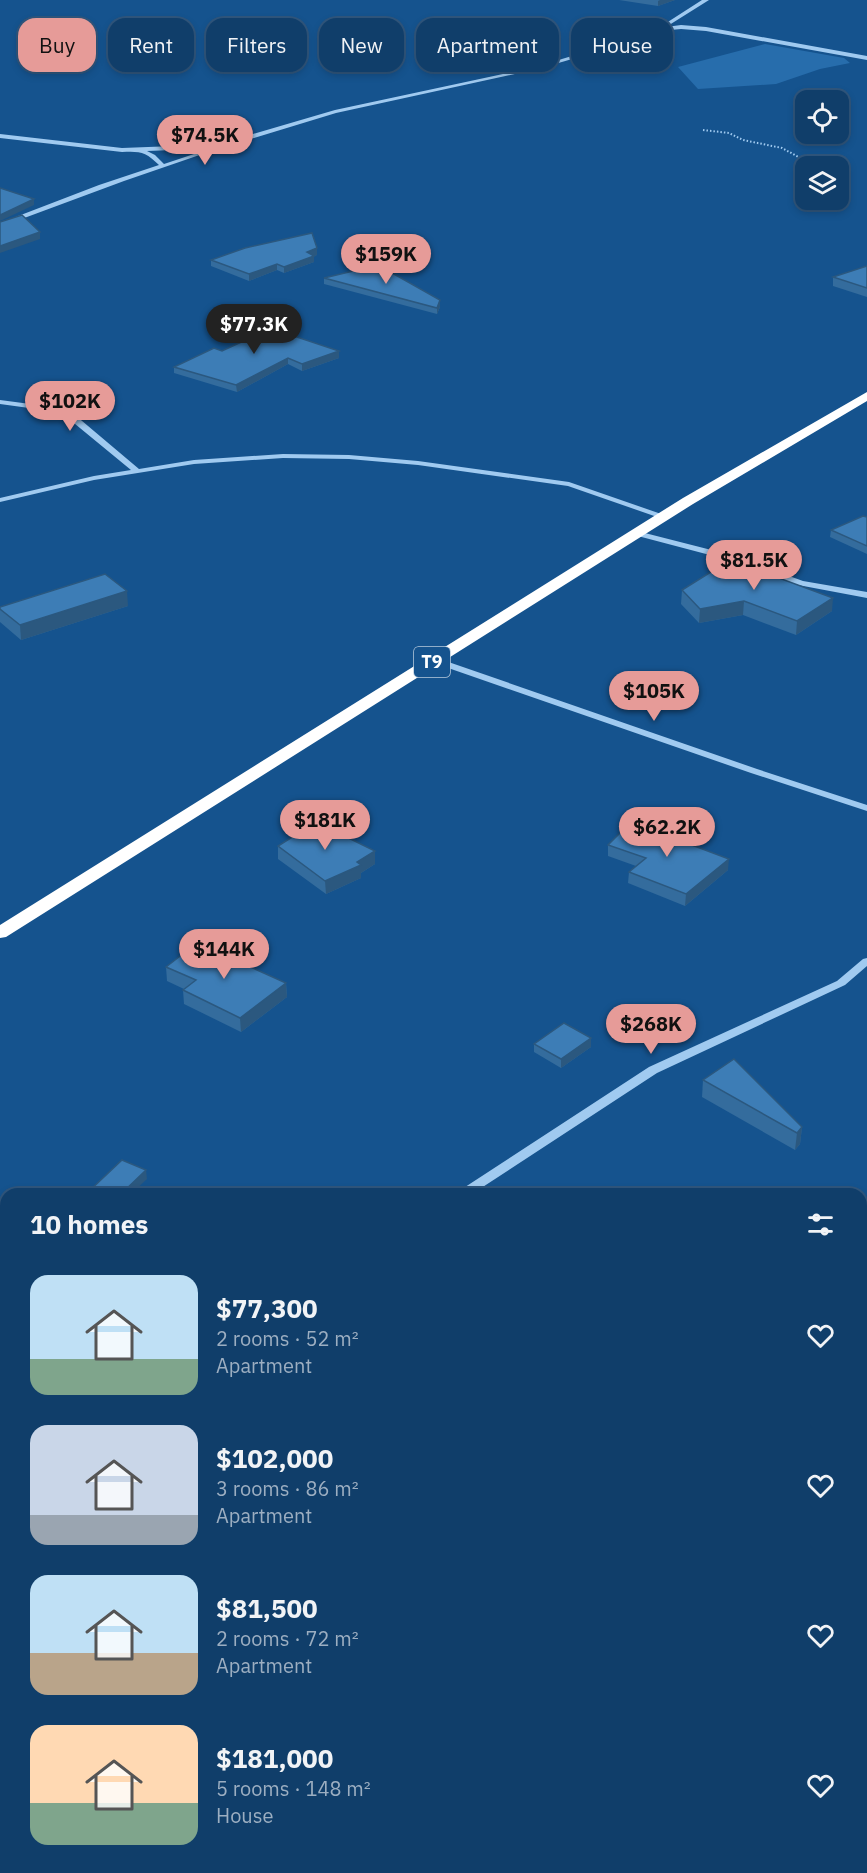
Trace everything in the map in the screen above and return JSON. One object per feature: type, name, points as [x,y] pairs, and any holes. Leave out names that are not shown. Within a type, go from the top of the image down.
[{"type":"highway","name":"T9","points":[[0,933],[663,516],[867,396]]},
{"type":"street","points":[[673,20],[706,0]]},
{"type":"street","points":[[673,27],[706,29],[867,58]]},
{"type":"street","points":[[0,136],[141,150],[200,147],[236,140],[357,107],[536,68],[571,58]]},
{"type":"street","points":[[0,225],[98,190],[124,177],[194,157],[236,140]]},
{"type":"street","points":[[141,150],[153,156],[164,166]]},
{"type":"street","points":[[0,402],[30,408],[53,409],[72,417],[136,471]]},
{"type":"street","points":[[0,500],[94,478],[205,461],[283,456],[349,457],[418,463],[569,484],[663,516]]},
{"type":"street","points":[[637,533],[728,557],[801,583],[867,595]]},
{"type":"street","points":[[434,660],[743,768],[867,808]]},
{"type":"street","points":[[472,1188],[654,1070],[841,983],[867,961]]},
{"type":"path","points":[[703,130],[729,133],[743,140],[782,148],[797,156]]},
{"type":"shaded area","points":[[765,44],[844,58],[850,63],[820,69],[776,84],[698,89],[678,67]]},
{"type":"building","points":[[0,188],[34,199],[0,215]]},
{"type":"building","points":[[22,215],[40,232],[0,246],[0,222]]},
{"type":"building","points":[[312,233],[317,248],[307,252],[314,256],[284,267],[277,264],[249,274],[211,260],[245,248]]},
{"type":"building","points":[[378,265],[440,300],[437,308],[324,278]]},
{"type":"building","points":[[867,266],[867,288],[833,277]]},
{"type":"building","points":[[249,321],[339,351],[302,364],[288,358],[236,385],[174,367],[214,348],[222,351],[248,339],[243,337]]},
{"type":"building","points":[[863,516],[867,517],[867,546],[831,530]]},
{"type":"building","points":[[730,560],[833,598],[797,621],[744,601],[700,609],[682,590]]},
{"type":"building","points":[[105,574],[127,591],[20,625],[0,609],[0,607]]},
{"type":"building","points":[[633,820],[660,829],[657,832],[729,859],[686,894],[629,872],[646,858],[608,845]]},
{"type":"building","points":[[316,822],[375,851],[357,862],[361,865],[325,881],[278,846]]},
{"type":"building","points":[[197,943],[286,983],[240,1018],[183,990],[196,980],[166,967]]},
{"type":"building","points":[[564,1023],[591,1038],[561,1059],[534,1044]]},
{"type":"building","points":[[734,1059],[802,1127],[797,1133],[703,1080]]},
{"type":"building","points":[[122,1160],[146,1170],[127,1188],[92,1188]]}]
